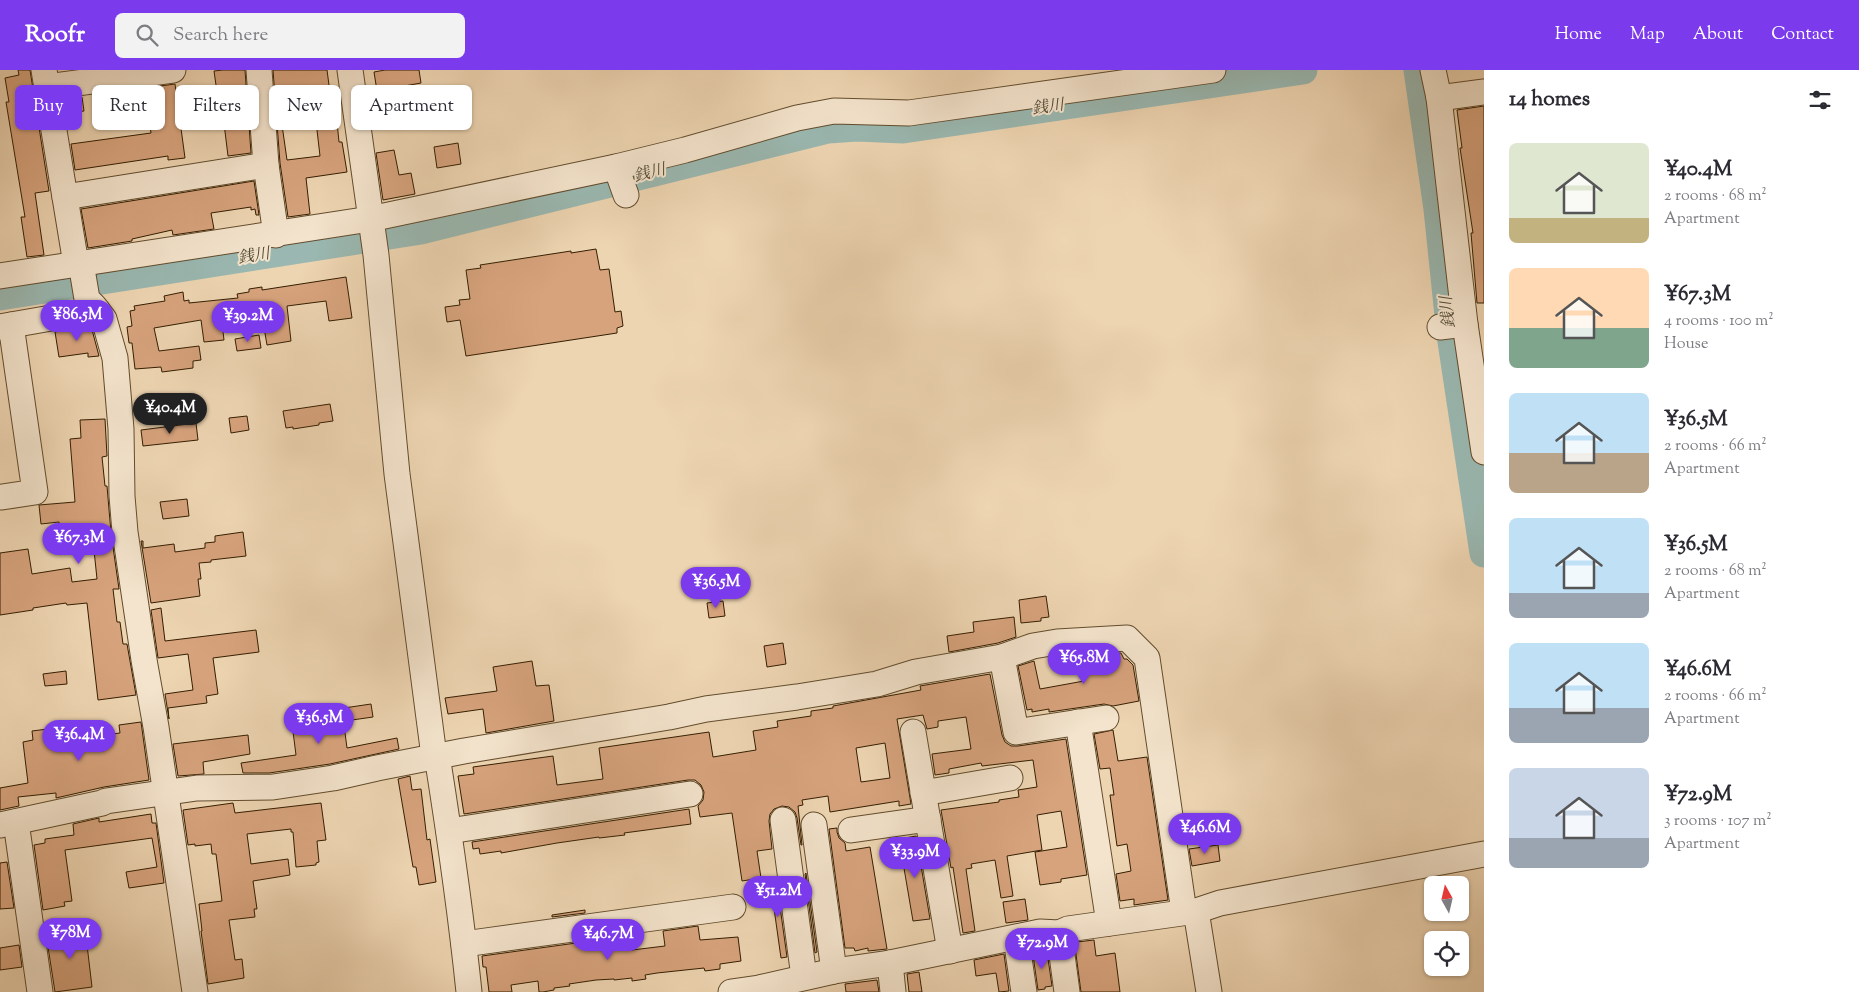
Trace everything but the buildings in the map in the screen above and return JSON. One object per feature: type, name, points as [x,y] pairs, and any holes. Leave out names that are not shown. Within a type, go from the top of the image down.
[{"type":"street","points":[[173,70],[46,78],[65,196],[80,266],[91,302],[104,319],[115,358],[121,429],[122,496],[125,532],[144,660],[155,717],[195,992]]},
{"type":"street","points":[[259,70],[266,165],[276,235]]},
{"type":"street","points":[[350,70],[374,252],[397,474],[434,756],[438,762],[449,831],[469,992]]},
{"type":"street","points":[[0,276],[80,266],[370,222],[621,181],[685,150],[797,118],[834,111],[909,112],[1213,70]]},
{"type":"street","points":[[1433,70],[1439,98],[1466,324],[1478,365],[1484,452]]},
{"type":"street","points":[[1439,98],[1484,92]]},
{"type":"street","points":[[65,196],[266,165]]},
{"type":"street","points":[[2,497],[35,492],[6,326],[91,302]]},
{"type":"street","points":[[1440,327],[1466,324]]},
{"type":"street","points":[[40,992],[8,824],[106,801],[166,792],[196,788],[272,787],[333,778],[434,756],[669,717],[706,709],[877,684],[916,672],[1002,657],[1033,646],[1057,642],[1126,638],[1147,658],[1190,912],[1209,992]]},
{"type":"street","points":[[1002,657],[1016,732],[1106,718]]},
{"type":"street","points":[[1078,722],[1109,923]]},
{"type":"street","points":[[914,732],[950,951]]},
{"type":"street","points":[[923,793],[1010,778]]},
{"type":"street","points":[[449,831],[690,794]]},
{"type":"street","points":[[783,820],[822,978]]},
{"type":"street","points":[[851,830],[928,820]]},
{"type":"street","points":[[814,825],[822,978]]},
{"type":"street","points":[[731,992],[759,990],[822,978],[1040,932],[1059,932],[1068,929],[1190,912],[1220,903],[1484,854]]},
{"type":"street","points":[[464,944],[733,907]]},
{"type":"street","points":[[1059,932],[1067,992]]},
{"type":"street","points":[[1016,938],[1024,992]]},
{"type":"street","points":[[890,963],[893,992]]},
{"type":"waterway","name":"銭川","points":[[0,296],[421,230],[828,129],[857,127],[903,129],[1303,70]]},
{"type":"waterway","name":"銭川","points":[[1418,70],[1438,209],[1451,335],[1484,553]]}]
